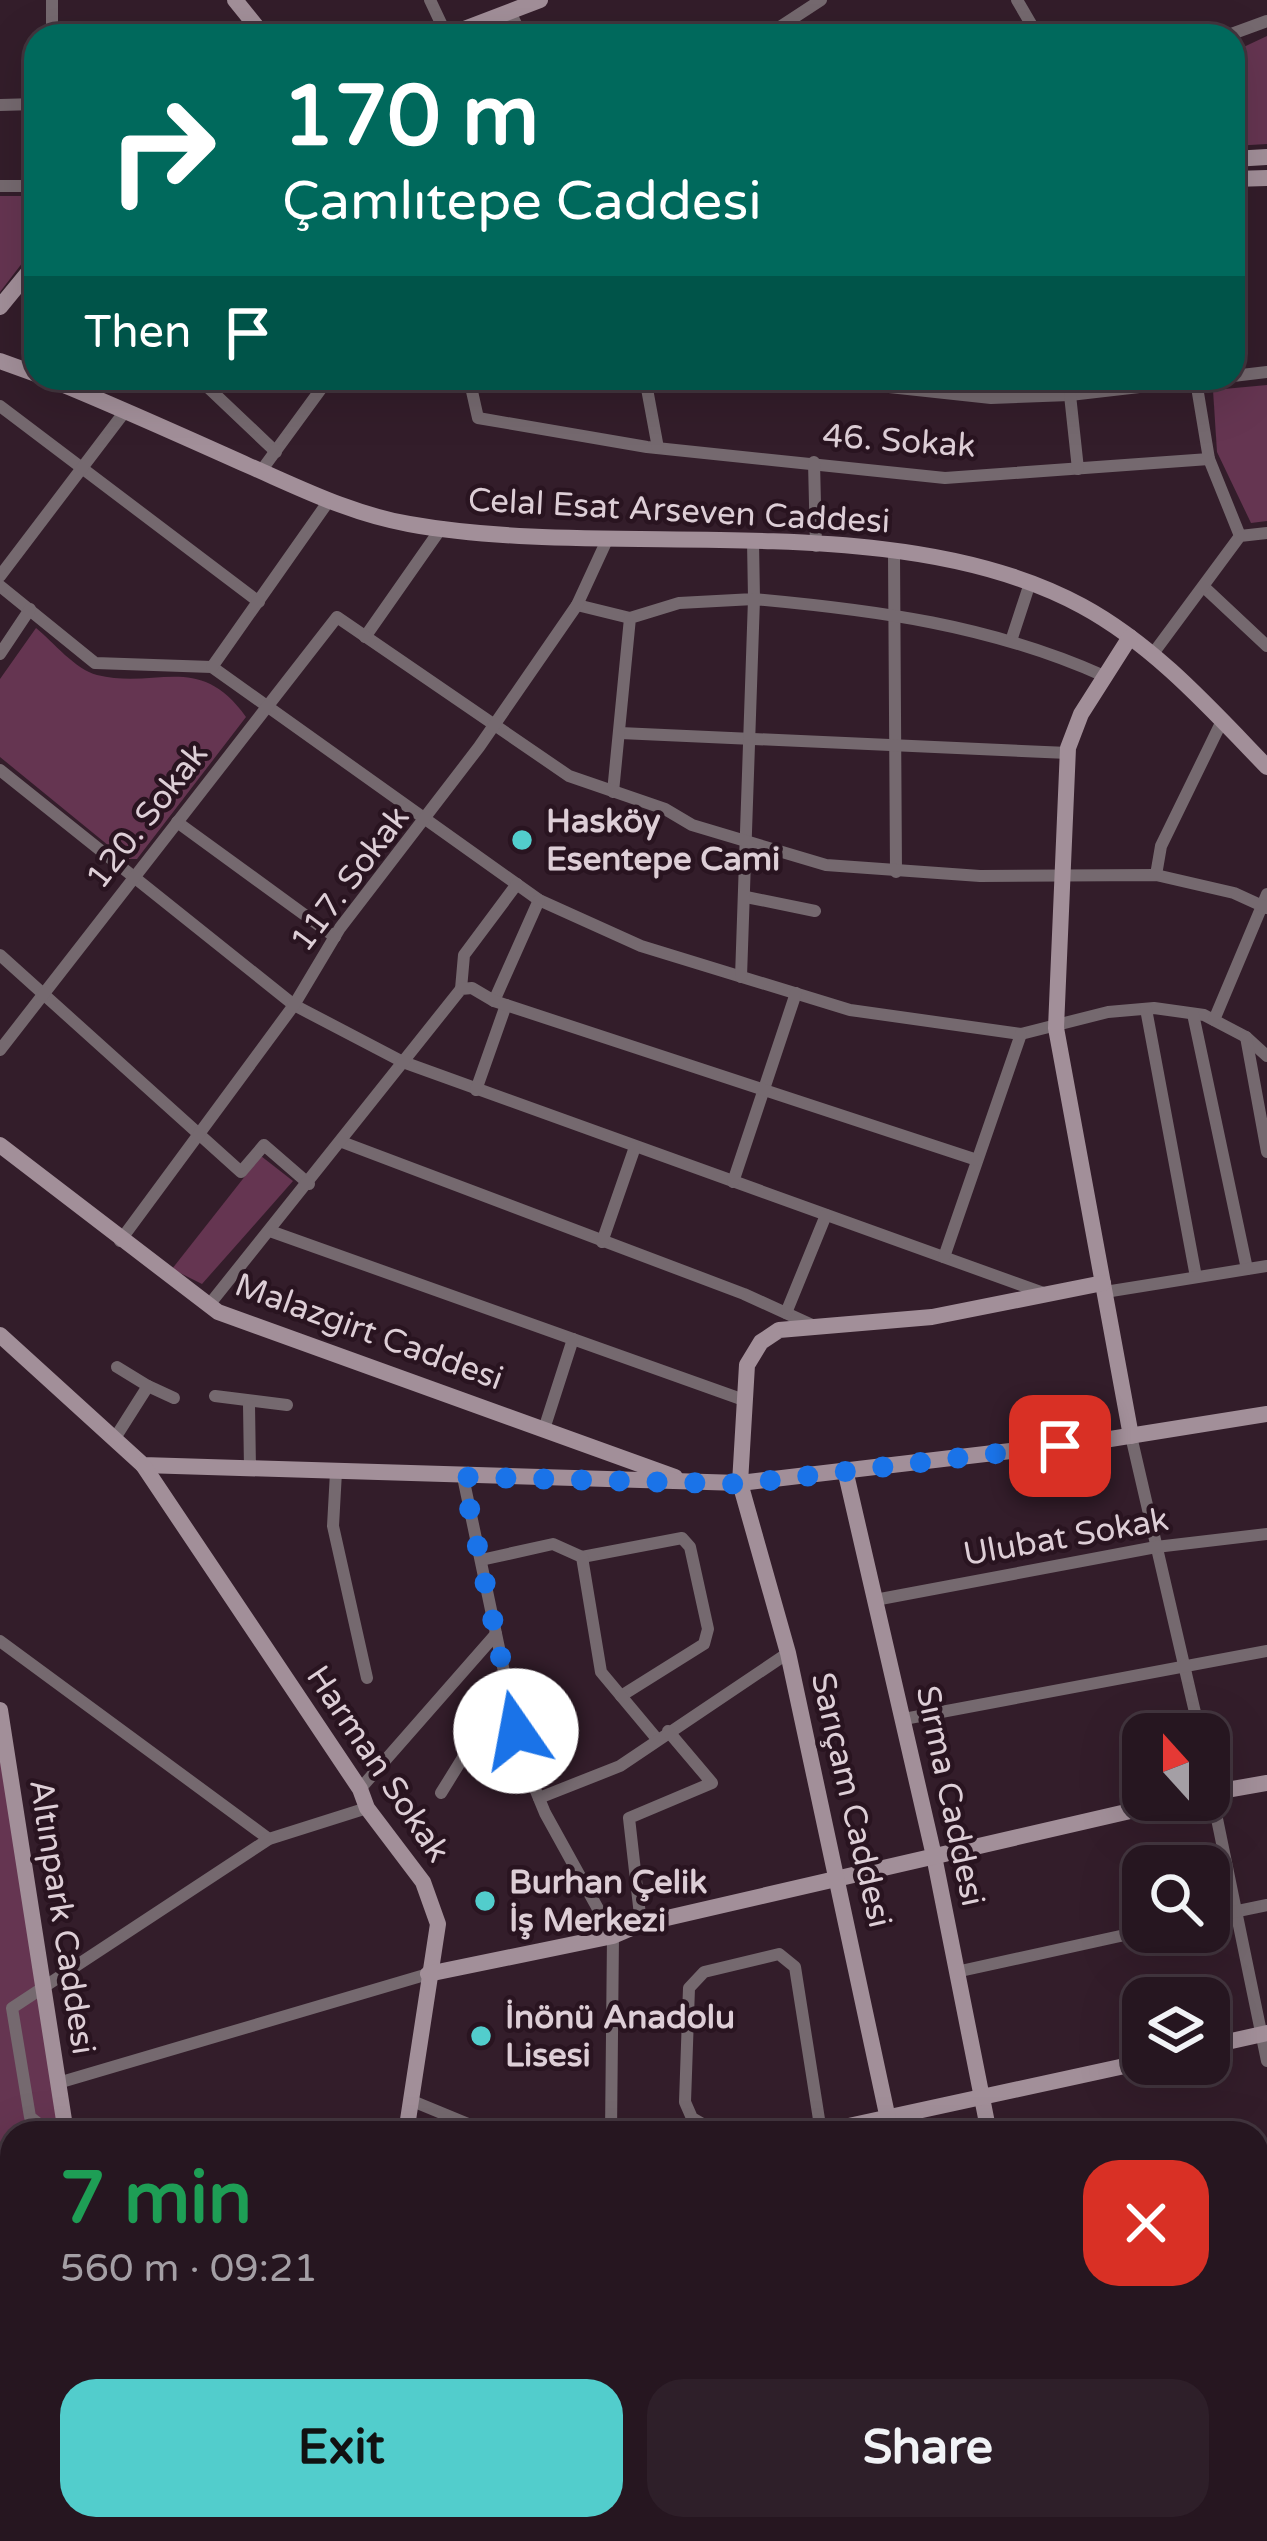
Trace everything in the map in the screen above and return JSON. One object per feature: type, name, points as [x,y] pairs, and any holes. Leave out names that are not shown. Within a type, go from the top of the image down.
[{"type":"street","points":[[235,0],[254,24]]},
{"type":"street","points":[[481,24],[540,0]]},
{"type":"street","points":[[782,24],[811,2]]},
{"type":"street","points":[[511,14],[516,24]]},
{"type":"street","points":[[0,308],[24,278]]},
{"type":"street","points":[[18,285],[24,288]]},
{"type":"street","name":"Celal Esat Arseven Caddesi","points":[[76,390],[328,502],[409,524],[607,540],[816,546],[894,554],[1030,583],[1130,637],[1267,767]]},
{"type":"street","points":[[211,390],[276,452]]},
{"type":"street","points":[[261,471],[320,390]]},
{"type":"street","name":"46. Sokak","points":[[472,390],[478,418],[658,448],[945,478],[1209,459]]},
{"type":"street","points":[[647,390],[658,448]]},
{"type":"street","points":[[928,390],[991,398],[1095,390]]},
{"type":"street","points":[[1198,390],[1209,459],[1240,536]]},
{"type":"street","points":[[1070,395],[1078,469]]},
{"type":"street","points":[[0,406],[259,602]]},
{"type":"street","points":[[0,576],[126,410]]},
{"type":"street","points":[[814,462],[816,546]]},
{"type":"street","points":[[212,667],[328,502]]},
{"type":"street","points":[[442,527],[365,637],[569,776],[750,843],[826,865],[896,872],[1156,875],[1264,902],[1214,1020]]},
{"type":"street","points":[[1152,655],[1240,536],[1267,533]]},
{"type":"street","name":"117. Sokak","points":[[120,1241],[294,1005],[334,937],[426,824],[577,605],[607,540]]},
{"type":"street","points":[[741,976],[750,843],[753,541]]},
{"type":"street","points":[[894,554],[896,872]]},
{"type":"street","points":[[1011,640],[1030,583]]},
{"type":"street","points":[[0,586],[94,663],[212,667],[426,824],[539,900],[640,946],[850,1010],[1021,1034],[1108,1012],[1193,1013],[1246,1037],[1267,1056]]},
{"type":"street","points":[[1205,588],[1267,646]]},
{"type":"street","points":[[577,605],[630,618],[698,600],[754,598],[896,612],[1011,640],[1104,676]]},
{"type":"street","points":[[0,654],[31,609]]},
{"type":"street","name":"120. Sokak","points":[[0,1050],[337,617],[365,637]]},
{"type":"street","points":[[613,793],[630,618]]},
{"type":"street","points":[[1130,637],[1081,714],[1068,753],[1056,1028],[1131,1436],[1196,1713]]},
{"type":"street","points":[[1156,875],[1161,846],[1222,721]]},
{"type":"street","points":[[620,733],[1068,753]]},
{"type":"street","points":[[0,770],[294,1005],[403,1062],[1047,1294]]},
{"type":"street","points":[[177,822],[334,937]]},
{"type":"street","points":[[209,1305],[461,989],[464,955],[517,884]]},
{"type":"street","points":[[746,897],[815,911]]},
{"type":"street","points":[[476,1090],[500,1003],[539,900]]},
{"type":"street","points":[[0,956],[241,1172],[264,1145],[309,1184]]},
{"type":"street","points":[[461,989],[472,988],[500,1003],[977,1160]]},
{"type":"street","points":[[733,1182],[796,993]]},
{"type":"street","points":[[1146,1009],[1196,1277]]},
{"type":"street","points":[[1193,1013],[1247,1269]]},
{"type":"street","points":[[944,1257],[1021,1034]]},
{"type":"street","points":[[1246,1037],[1267,1152]]},
{"type":"street","points":[[342,1142],[819,1328],[932,1317],[1047,1294],[1267,1266]]},
{"type":"street","points":[[602,1242],[635,1147]]},
{"type":"street","name":"Malazgirt Caddesi","points":[[2,1150],[209,1305],[280,1337],[545,1426],[689,1483]]},
{"type":"street","points":[[786,1313],[826,1215]]},
{"type":"street","points":[[270,1231],[741,1399]]},
{"type":"street","name":"Sarıçam Caddesi","points":[[819,1328],[779,1330],[760,1342],[747,1365],[741,1399],[740,1484],[788,1653],[888,2121]]},
{"type":"street","name":"Harman Sokak","points":[[0,1335],[143,1466],[361,1789],[367,1808],[423,1882],[438,1924],[407,2121]]},
{"type":"street","points":[[545,1426],[573,1339]]},
{"type":"street","points":[[117,1367],[174,1398]]},
{"type":"street","points":[[115,1438],[148,1386]]},
{"type":"street","points":[[215,1396],[249,1405],[286,1406]]},
{"type":"street","points":[[249,1405],[250,1469]]},
{"type":"street","points":[[143,1466],[740,1484],[846,1474],[1267,1414]]},
{"type":"street","points":[[336,1472],[333,1526],[368,1678]]},
{"type":"street","name":"Sırma Caddesi","points":[[846,1474],[934,1856],[986,2121]]},
{"type":"street","points":[[463,1477],[522,1757],[613,1936],[611,2121]]},
{"type":"street","name":"Ulubat Sokak","points":[[875,1600],[1156,1546],[1267,1534]]},
{"type":"street","points":[[481,1560],[553,1544],[582,1557],[682,1538],[690,1547],[708,1629],[704,1644],[621,1696]]},
{"type":"street","points":[[582,1557],[597,1659],[621,1696],[712,1783],[629,1817],[641,1924]]},
{"type":"street","points":[[361,1789],[496,1634]]},
{"type":"street","points":[[0,1641],[269,1839]]},
{"type":"street","points":[[904,1719],[1267,1651]]},
{"type":"street","points":[[539,1798],[585,1784],[788,1653]]},
{"type":"street","points":[[441,1793],[506,1687]]},
{"type":"street","name":"Altınpark Caddesi","points":[[0,1710],[64,2121]]},
{"type":"street","points":[[1230,1787],[1267,1783]]},
{"type":"street","points":[[35,2121],[30,2117],[11,2008],[41,1984],[269,1839],[367,1808]]},
{"type":"street","points":[[58,2083],[428,1974],[613,1936],[641,1924],[1122,1813]]},
{"type":"street","points":[[1217,1821],[1267,2061]]},
{"type":"street","points":[[1230,1912],[1267,1905]]},
{"type":"street","points":[[956,1972],[1122,1936]]},
{"type":"street","points":[[697,2121],[685,2102],[688,1988],[704,1972],[779,1954],[795,1967],[816,2121]]},
{"type":"street","points":[[1230,2041],[1264,2034]]},
{"type":"street","points":[[899,2121],[981,2097],[1122,2067]]},
{"type":"street","points":[[410,2100],[461,2121]]},
{"type":"shaded area","points":[[1267,36],[1267,144],[1245,145],[1245,46]]},
{"type":"shaded area","points":[[0,196],[24,196],[24,261],[0,292]]},
{"type":"shaded area","points":[[1267,385],[1267,521],[1251,523],[1217,452],[1213,390]]},
{"type":"shaded area","points":[[36,628],[89,672],[119,678],[194,679],[229,697],[246,717],[137,859],[125,859],[0,757],[0,679]]},
{"type":"shaded area","points":[[261,1156],[293,1181],[202,1284],[172,1269]]},
{"type":"shaded area","points":[[0,1710],[64,2121],[0,2121]]},
{"type":"place","name":"Hasköy Esentepe Cami","points":[[522,840]]},
{"type":"place","name":"Burhan Çelik İş Merkezi","points":[[485,1901]]},
{"type":"place","name":"İnönü Anadolu Lisesi","points":[[481,2036]]},
{"type":"route","points":[[516,1731],[463,1477],[740,1484],[1060,1446]]}]
